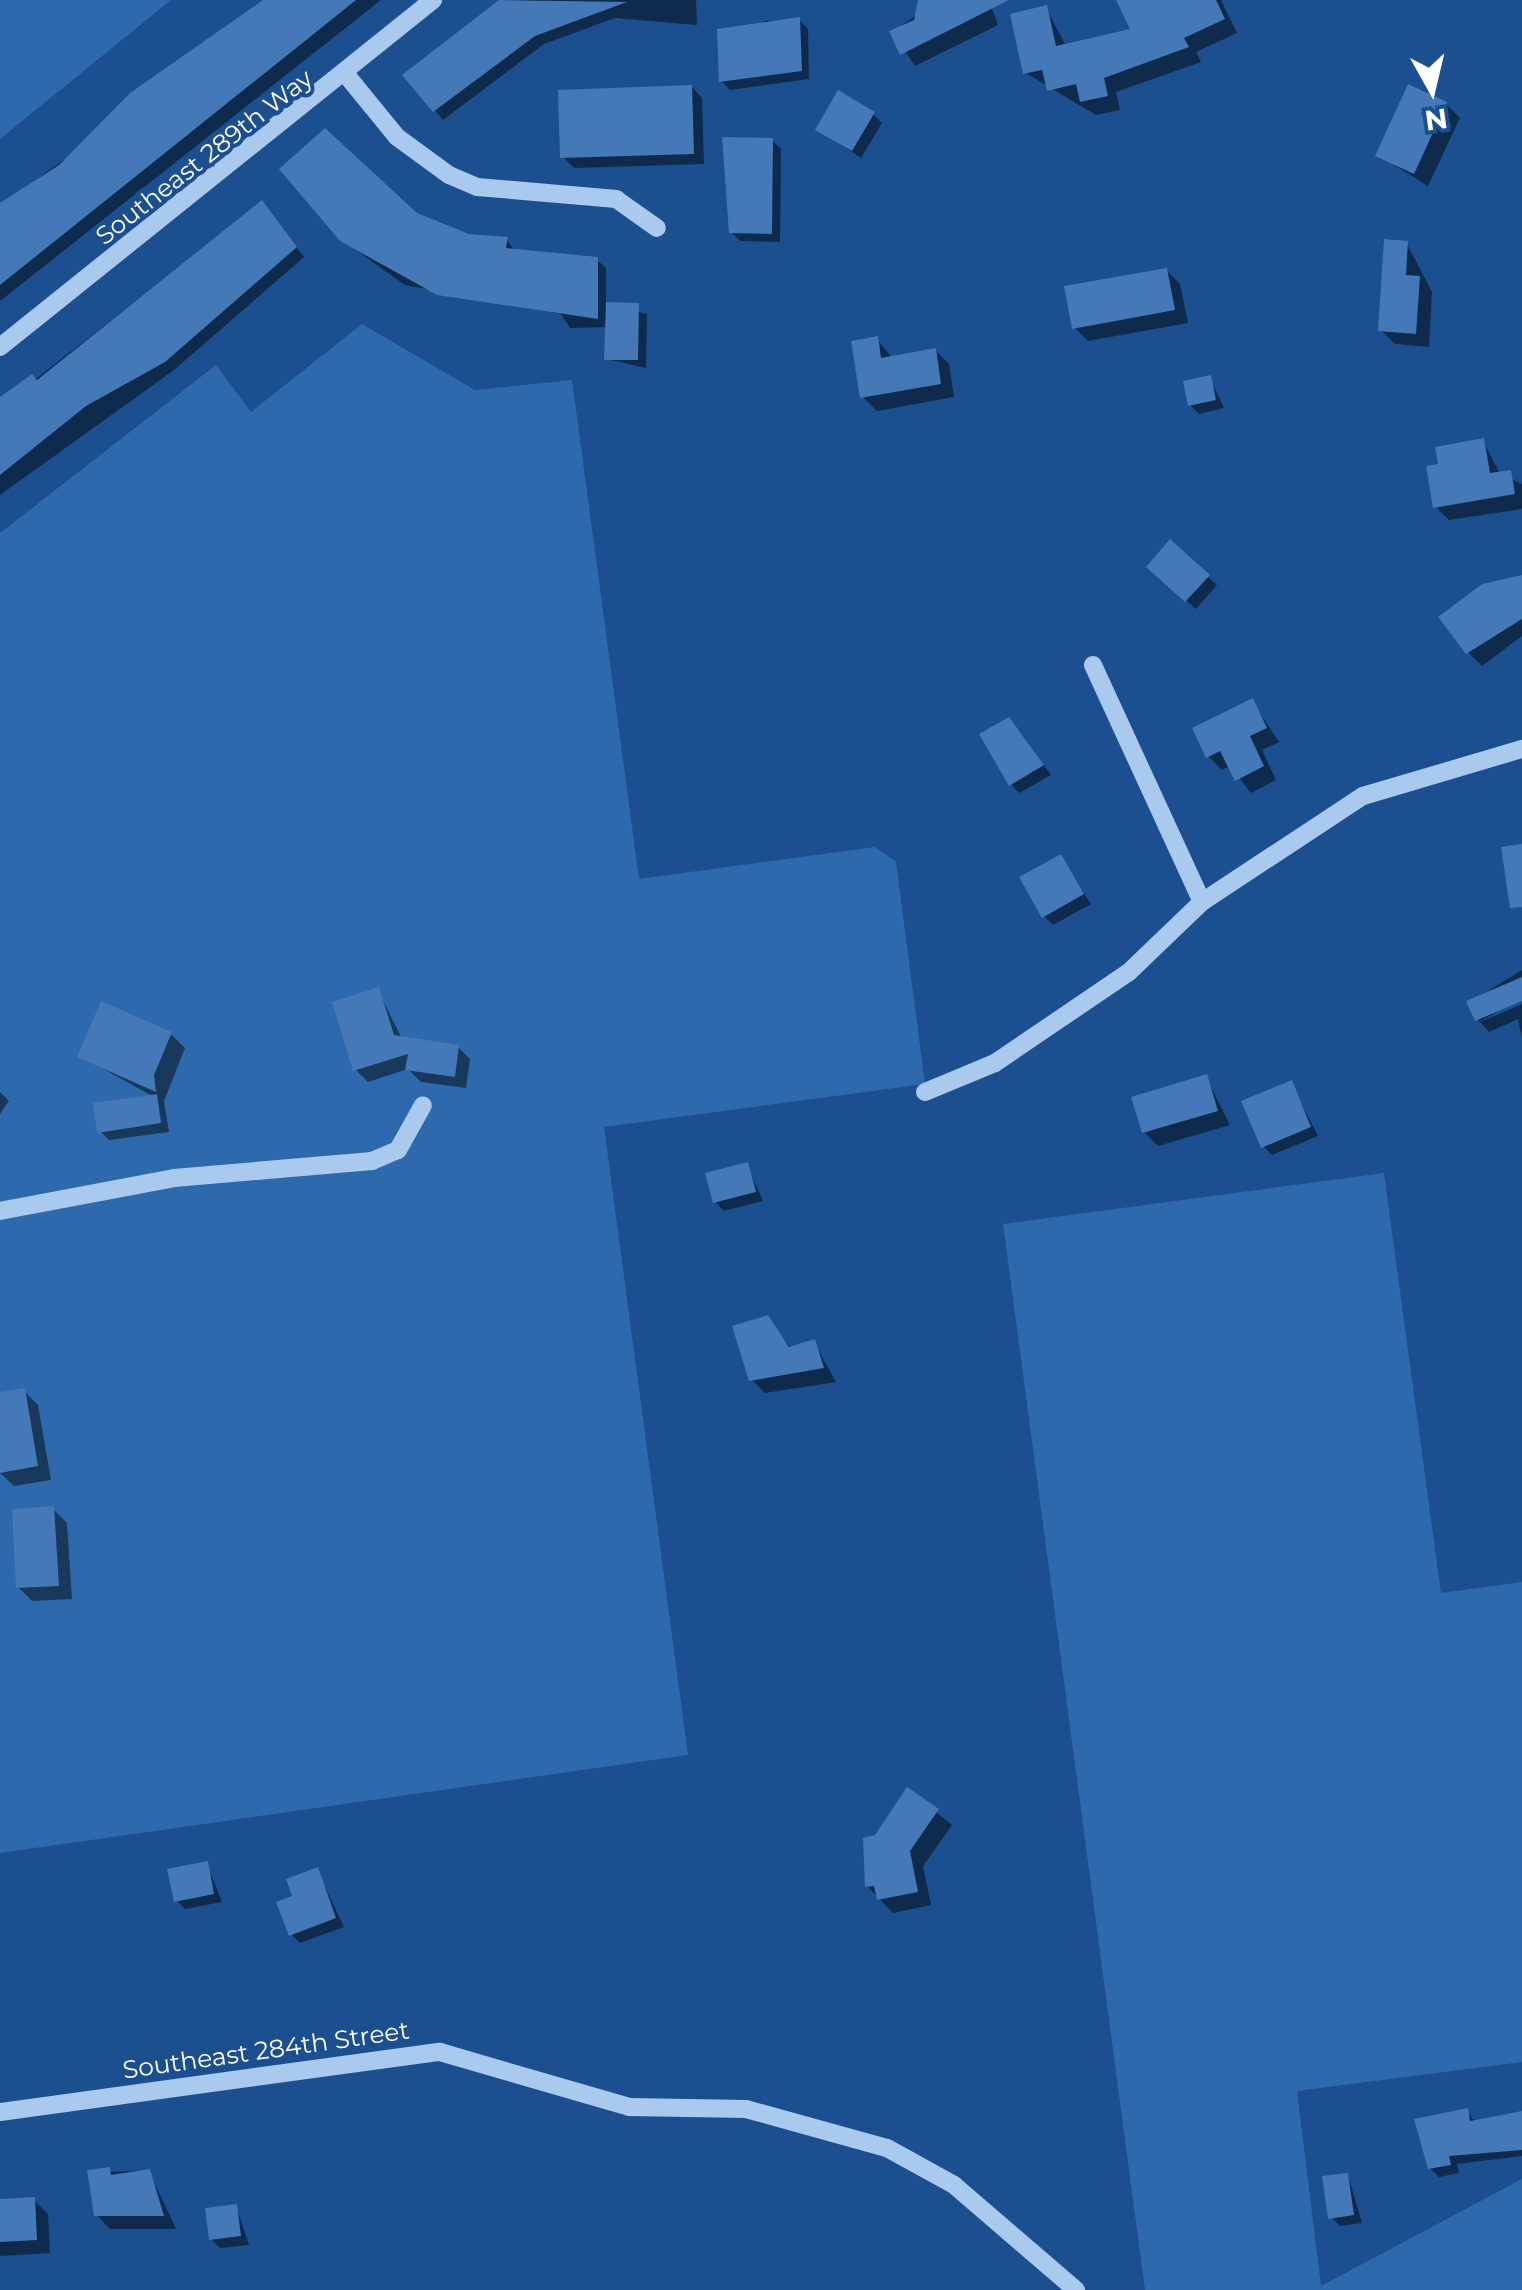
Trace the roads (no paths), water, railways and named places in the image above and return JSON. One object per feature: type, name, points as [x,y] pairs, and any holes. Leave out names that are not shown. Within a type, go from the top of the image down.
[{"type":"street","name":"Southeast 289th Way","points":[[0,347],[348,76],[433,0]]},
{"type":"street","points":[[348,76],[396,137],[449,176],[477,187],[616,199],[657,228]]},
{"type":"street","points":[[1094,665],[1202,902]]},
{"type":"street","points":[[924,1092],[995,1063],[1130,972],[1202,902],[1363,796],[1522,749]]},
{"type":"street","points":[[0,1211],[174,1178],[372,1161],[398,1150],[424,1104]]},
{"type":"street","name":"Southeast 284th Street","points":[[0,2112],[440,2052],[629,2107],[746,2109],[888,2148],[954,2185],[1076,2290]]}]
